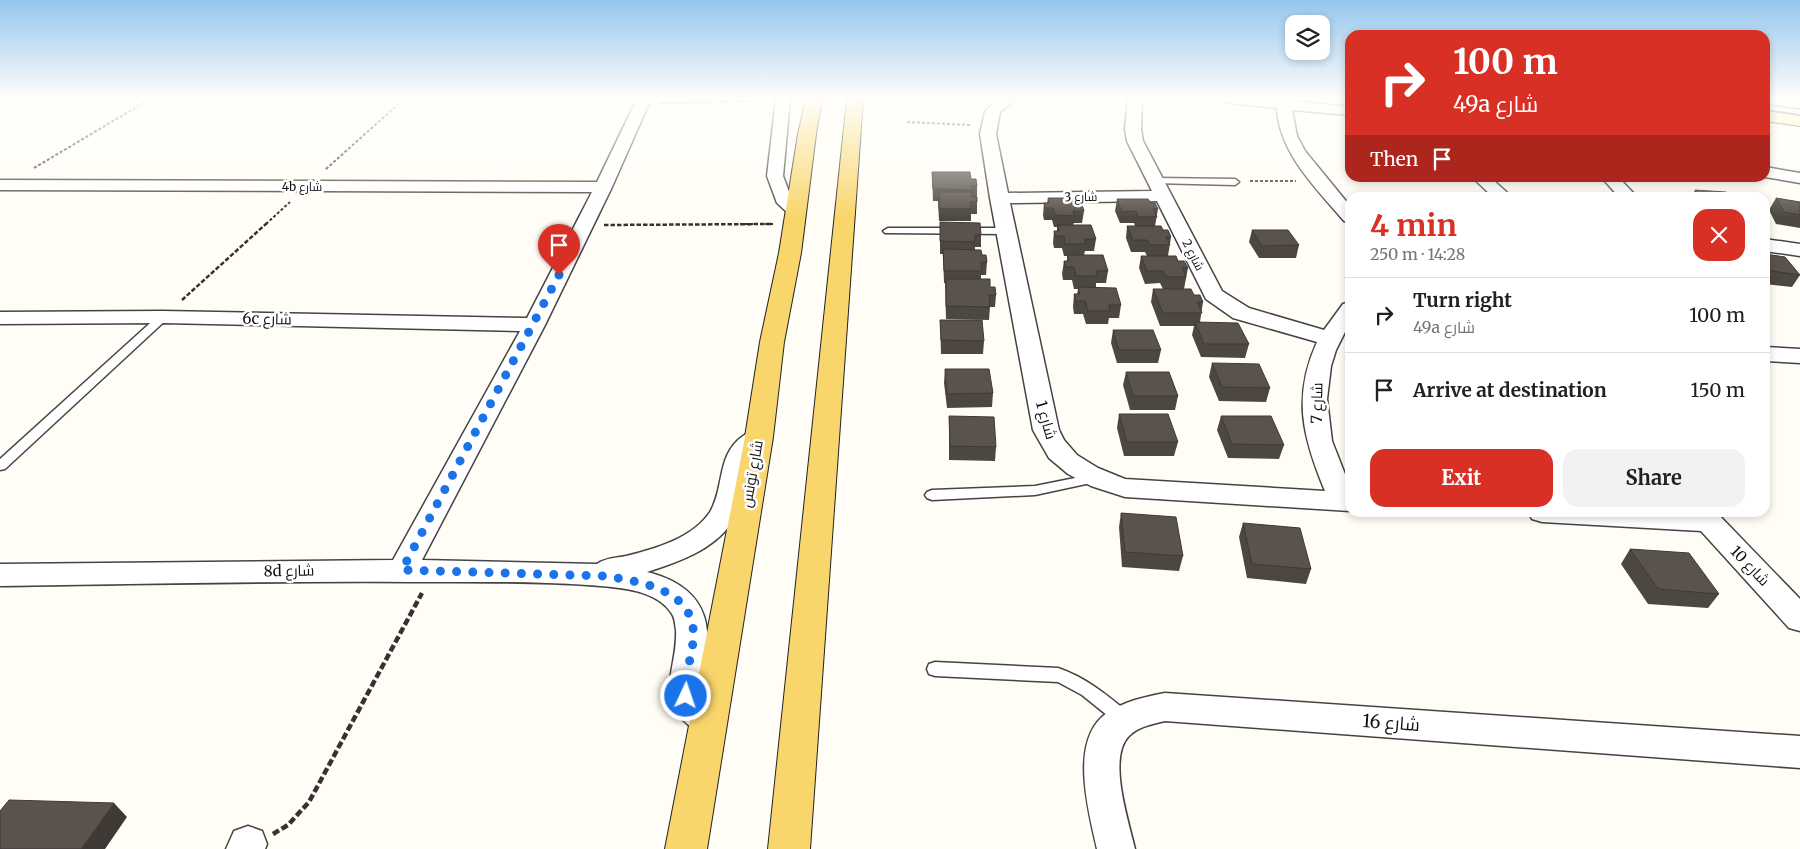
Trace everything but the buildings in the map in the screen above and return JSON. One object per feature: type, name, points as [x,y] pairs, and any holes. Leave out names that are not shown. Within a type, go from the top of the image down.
[{"type":"main road","name":"شارع تونس","points":[[686,849],[759,437],[772,342],[795,217],[806,139]]},
{"type":"main road","points":[[789,849],[851,139]]},
{"type":"street","points":[[402,570],[534,325],[626,139]]},
{"type":"street","points":[[779,139],[776,176],[783,199],[795,217]]},
{"type":"street","name":"شارع 1","points":[[989,139],[1005,231],[1050,441],[1068,462],[1095,478],[1117,486],[1140,490],[1345,501]]},
{"type":"street","name":"شارع 2","points":[[1135,139],[1209,290],[1219,301],[1255,318],[1329,338]]},
{"type":"street","points":[[1290,139],[1345,211]]},
{"type":"street","points":[[1770,173],[1800,178]]},
{"type":"street","points":[[1486,182],[1498,192]]},
{"type":"street","points":[[1614,182],[1624,192]]},
{"type":"street","name":"4b شارع","points":[[3,185],[603,187]]},
{"type":"street","name":"شارع 3","points":[[999,198],[1159,189]]},
{"type":"street","points":[[1770,246],[1800,250]]},
{"type":"street","name":"شارع 7","points":[[1345,315],[1329,338],[1318,374],[1315,405],[1317,432],[1345,499]]},
{"type":"street","name":"6c شارع","points":[[0,318],[163,317],[534,325]]},
{"type":"street","points":[[1770,354],[1800,356]]},
{"type":"street","name":"8d شارع","points":[[579,574],[631,566],[655,559],[678,550],[710,530],[718,521],[728,503],[734,463],[739,455],[759,437]]},
{"type":"street","name":"شارع 10","points":[[1703,517],[1800,619]]},
{"type":"street","name":"8d شارع","points":[[0,575],[434,570],[579,574],[638,580],[668,591],[683,605],[689,616],[693,640],[685,685],[686,696],[699,714],[709,721]]},
{"type":"street","name":"شارع 16","points":[[1116,849],[1100,773],[1100,756],[1105,741],[1114,728],[1124,719],[1137,712],[1165,706],[1800,752]]},
{"type":"lane","points":[[1159,189],[1239,182]]},
{"type":"lane","points":[[888,231],[1005,231]]},
{"type":"lane","points":[[0,466],[163,317]]},
{"type":"lane","points":[[932,495],[988,494],[1050,488],[1095,478]]},
{"type":"lane","points":[[935,669],[1046,673],[1064,676],[1076,680],[1124,719]]},
{"type":"path","points":[[3,185],[82,139]]},
{"type":"path","points":[[163,317],[360,139]]},
{"type":"path","points":[[1239,182],[1321,181]]},
{"type":"path","points":[[584,225],[795,217]]},
{"type":"path","points":[[247,846],[276,833],[294,819],[309,802],[434,570]]},
{"type":"route","points":[[559,275],[402,570],[605,576],[638,580],[668,591],[683,605],[692,627],[693,640],[685,685],[686,696]]}]
